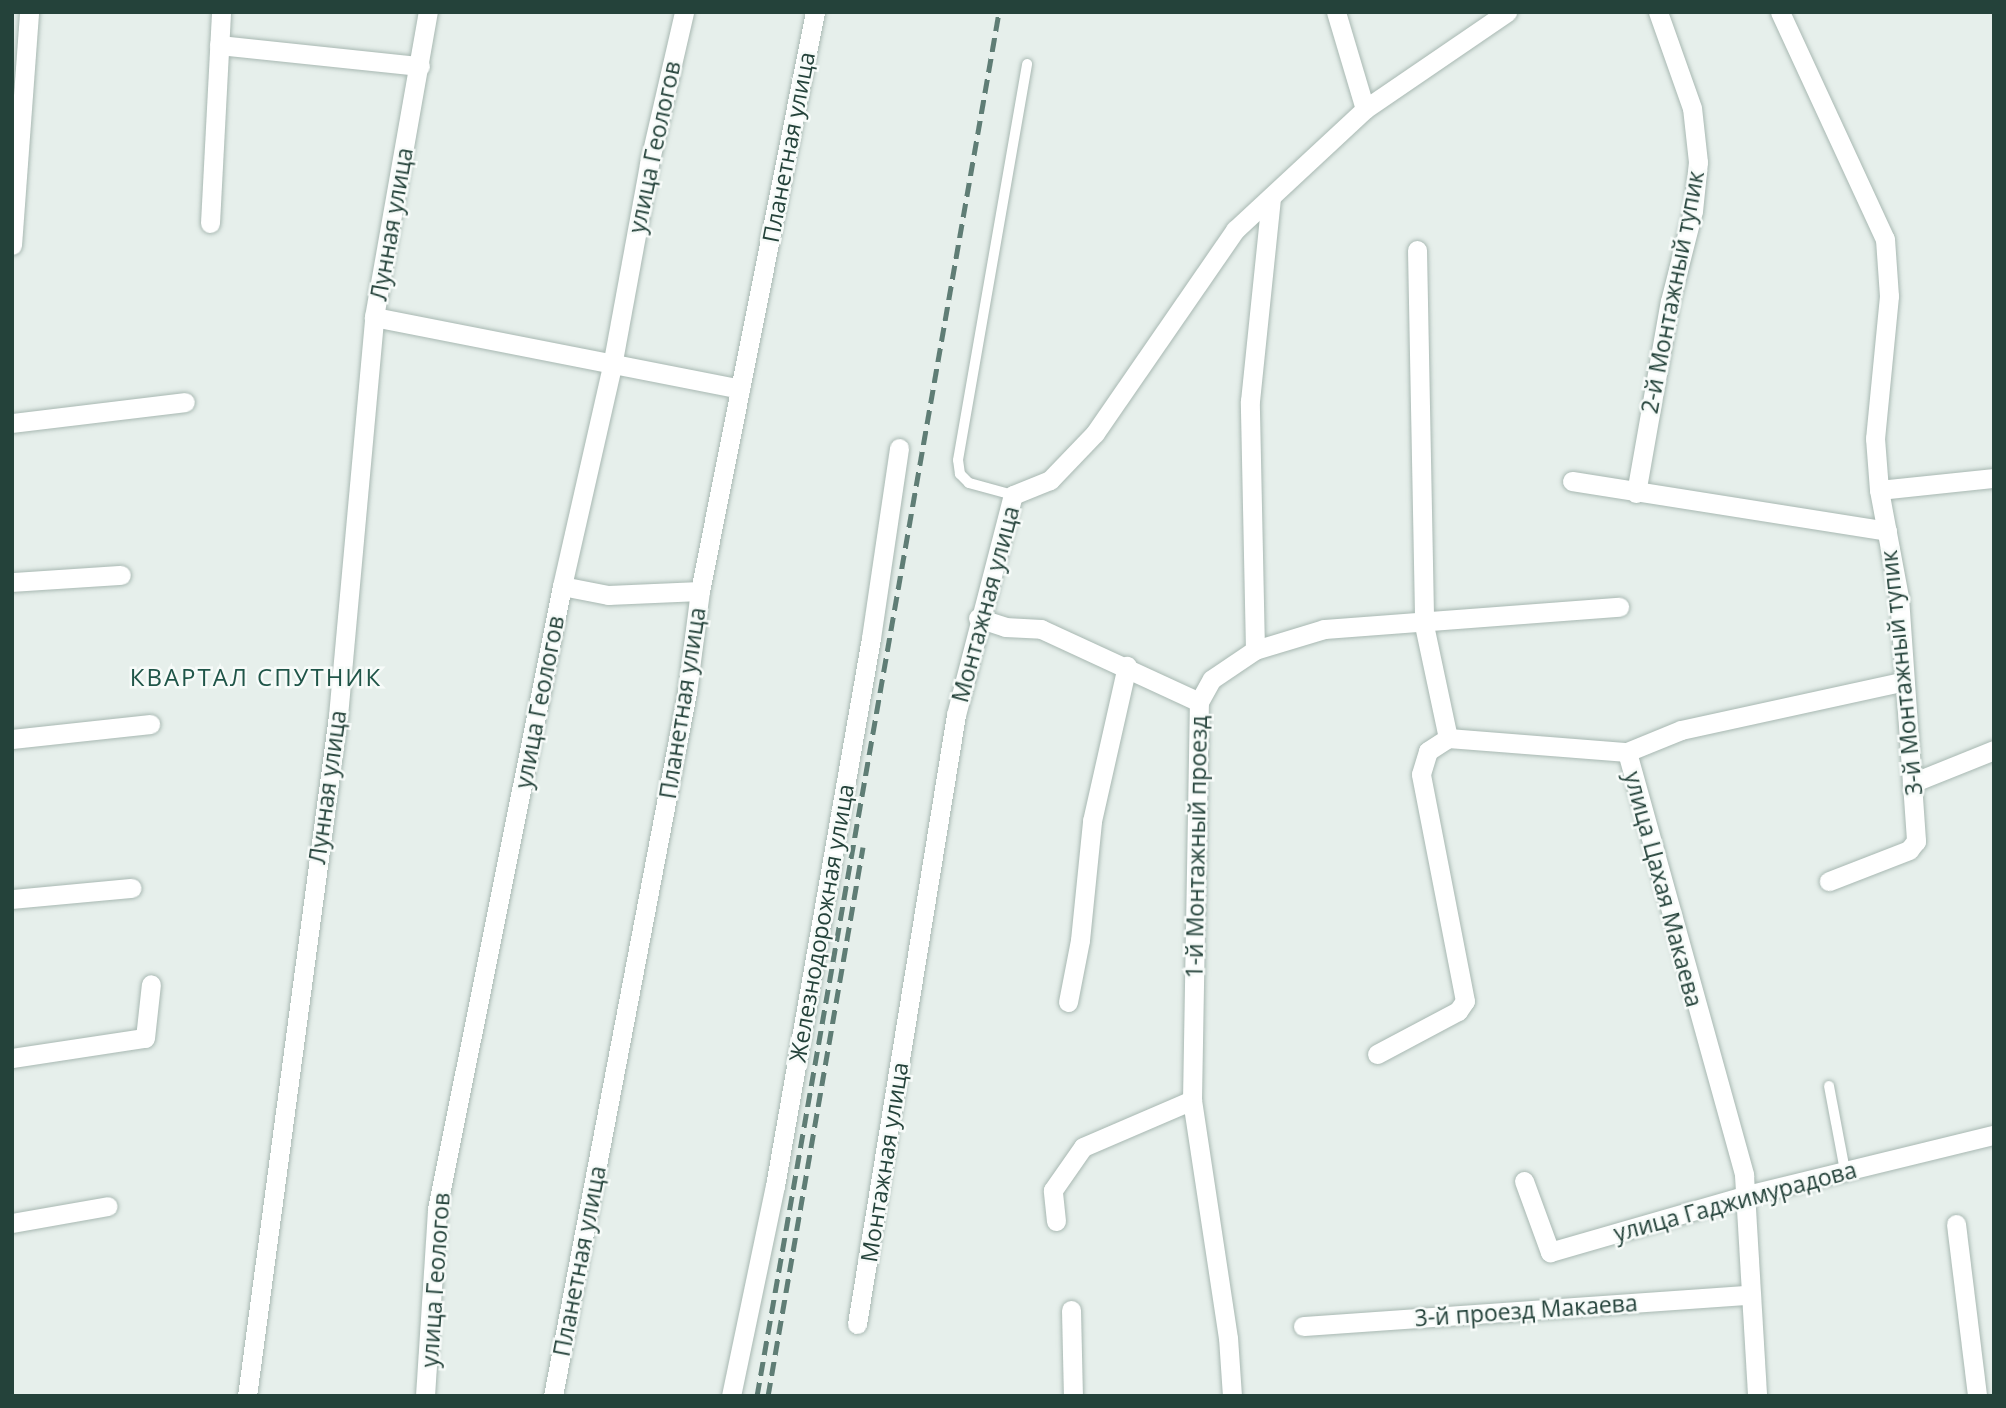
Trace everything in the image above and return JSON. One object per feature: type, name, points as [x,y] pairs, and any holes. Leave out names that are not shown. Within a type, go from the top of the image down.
[{"type":"street","points":[[12,245],[29,12]]},
{"type":"street","points":[[210,223],[221,12]]},
{"type":"street","name":"Лунная улица","points":[[247,1396],[338,716],[374,317],[428,12]]},
{"type":"street","name":"улица Геологов","points":[[425,1396],[437,1209],[562,586],[612,366],[649,163],[684,12]]},
{"type":"street","name":"Планетная улица","points":[[554,1396],[687,692],[700,591],[815,12]]},
{"type":"street","points":[[1336,12],[1364,109]]},
{"type":"street","name":"Монтажная улица","points":[[857,1324],[956,715],[978,618],[1013,495],[1041,486],[1082,448],[1235,230],[1364,109],[1507,12]]},
{"type":"street","name":"2-й Монтажный тупик","points":[[1636,493],[1662,337],[1693,211],[1698,162],[1692,108],[1658,12]]},
{"type":"street","name":"3-й Монтажный тупик","points":[[1780,12],[1885,239],[1889,296],[1875,438],[1879,490],[1899,597],[1902,682],[1917,830],[1909,850],[1829,881]]},
{"type":"street","points":[[219,45],[419,66]]},
{"type":"street","points":[[1255,650],[1250,401],[1271,199]]},
{"type":"street","points":[[1377,1054],[1458,1011],[1465,1001],[1421,774],[1428,751],[1448,738],[1424,625],[1418,250]]},
{"type":"street","points":[[374,317],[612,366],[740,389]]},
{"type":"street","points":[[12,423],[185,402]]},
{"type":"street","name":"Железнодорожная улица","points":[[732,1396],[775,1186],[865,676],[899,448]]},
{"type":"street","points":[[1879,490],[1994,478]]},
{"type":"street","points":[[1572,481],[1887,531]]},
{"type":"street","points":[[12,582],[121,575]]},
{"type":"street","points":[[562,586],[608,595],[700,591]]},
{"type":"street","name":"1-й Монтажный проезд","points":[[1232,1396],[1228,1338],[1192,1100],[1199,702],[1212,679],[1255,650],[1324,629],[1424,625],[1619,607]]},
{"type":"street","points":[[978,618],[1005,627],[1041,629],[1127,666],[1199,702]]},
{"type":"street","points":[[1068,1002],[1080,940],[1092,821],[1127,666]]},
{"type":"street","points":[[1627,752],[1681,730],[1902,682]]},
{"type":"street","points":[[12,739],[150,724]]},
{"type":"street","name":"улица Цахая Макаева","points":[[1448,738],[1627,752],[1747,1195],[1749,1295],[1757,1396]]},
{"type":"street","points":[[1912,783],[1994,750]]},
{"type":"street","points":[[12,899],[131,888]]},
{"type":"street","points":[[12,1058],[145,1038],[151,984]]},
{"type":"street","points":[[1056,1220],[1053,1190],[1083,1147],[1192,1100]]},
{"type":"street","name":"улица Гаджимурадова","points":[[1524,1181],[1549,1252],[1747,1195],[1994,1135]]},
{"type":"street","points":[[12,1223],[108,1206]]},
{"type":"street","points":[[1956,1224],[1977,1396]]},
{"type":"street","name":"3-й проезд Макаева","points":[[1303,1326],[1749,1295]]},
{"type":"street","points":[[1071,1310],[1073,1396]]},
{"type":"lane","points":[[1013,495],[969,483],[960,474],[958,460],[1027,64]]},
{"type":"lane","points":[[1829,1086],[1845,1171]]},
{"type":"railway","points":[[757,1396],[999,12]]},
{"type":"railway","points":[[768,1396],[863,847]]},
{"type":"district","name":"КВАРТАЛ СПУТНИК","points":[[256,677]]}]
